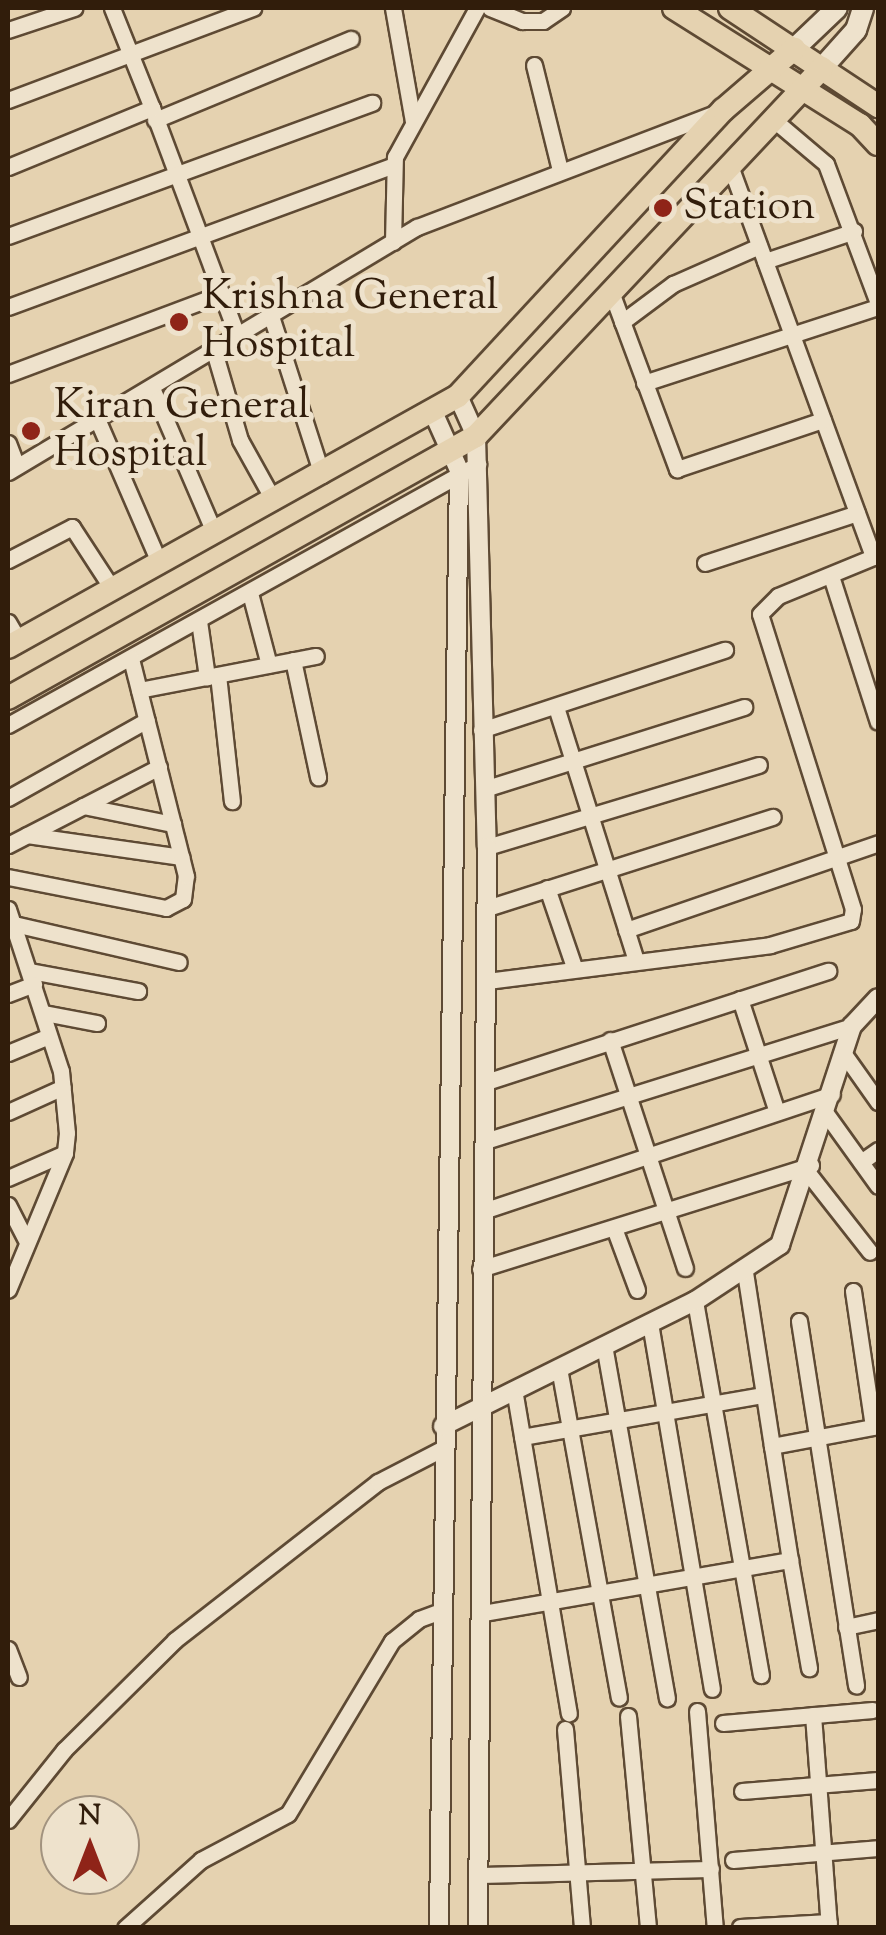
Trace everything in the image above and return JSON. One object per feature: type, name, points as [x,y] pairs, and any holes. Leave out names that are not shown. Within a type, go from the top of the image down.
[{"type":"main road","points":[[674,8],[860,125],[878,144]]},
{"type":"main road","points":[[730,8],[878,106]]},
{"type":"main road","points":[[11,637],[112,590],[458,396],[723,110],[836,8]]},
{"type":"main road","points":[[8,698],[476,436],[732,171],[856,30],[863,8]]},
{"type":"street","points":[[8,30],[74,8]]},
{"type":"street","points":[[112,8],[237,335]]},
{"type":"street","points":[[8,100],[254,8]]},
{"type":"street","points":[[393,8],[412,121]]},
{"type":"street","points":[[393,242],[392,165],[412,121],[477,8]]},
{"type":"street","points":[[490,8],[522,21],[543,21],[562,8]]},
{"type":"street","points":[[8,167],[351,39]]},
{"type":"street","points":[[534,64],[560,170]]},
{"type":"street","points":[[8,236],[372,103]]},
{"type":"street","points":[[8,443],[12,469],[393,242],[560,170],[723,110]]},
{"type":"street","points":[[644,383],[878,305],[854,231],[822,158],[774,120]]},
{"type":"street","points":[[8,307],[392,165]]},
{"type":"street","points":[[487,980],[635,958],[770,945],[848,924],[853,909],[760,622],[778,596],[876,556],[732,171]]},
{"type":"street","points":[[622,322],[673,284],[762,254],[854,231]]},
{"type":"street","points":[[860,247],[878,242]]},
{"type":"street","points":[[9,369],[221,294]]},
{"type":"street","points":[[613,297],[672,464],[681,470],[823,420]]},
{"type":"street","points":[[271,316],[322,475]]},
{"type":"street","points":[[214,351],[238,432],[274,501]]},
{"type":"street","points":[[152,388],[215,534]]},
{"type":"street","points":[[458,396],[476,436],[478,464],[481,730],[487,846],[480,1269],[483,1399],[478,1928]]},
{"type":"street","points":[[433,412],[454,450],[459,480],[443,1357],[439,1928]]},
{"type":"street","points":[[98,421],[160,564]]},
{"type":"street","points":[[8,725],[459,480],[478,464]]},
{"type":"street","points":[[705,562],[857,512]]},
{"type":"street","points":[[8,560],[72,527],[112,590]]},
{"type":"street","points":[[831,576],[877,713]]},
{"type":"street","points":[[250,593],[269,665]]},
{"type":"street","points":[[199,621],[232,801]]},
{"type":"street","points":[[481,730],[725,650]]},
{"type":"street","points":[[140,690],[316,656]]},
{"type":"street","points":[[8,877],[166,908],[183,899],[181,858],[131,658]]},
{"type":"street","points":[[293,660],[318,777]]},
{"type":"street","points":[[484,789],[744,706]]},
{"type":"street","points":[[556,707],[635,958]]},
{"type":"street","points":[[8,798],[147,720]]},
{"type":"street","points":[[487,846],[759,766]]},
{"type":"street","points":[[8,846],[159,767]]},
{"type":"street","points":[[83,805],[173,824]]},
{"type":"street","points":[[484,909],[773,817]]},
{"type":"street","points":[[27,835],[181,858]]},
{"type":"street","points":[[626,930],[878,843]]},
{"type":"street","points":[[547,888],[574,967]]},
{"type":"street","points":[[12,925],[179,962]]},
{"type":"street","points":[[8,1290],[65,1154],[63,1087],[44,1014],[12,925]]},
{"type":"street","points":[[486,1082],[828,971]]},
{"type":"street","points":[[8,994],[32,978],[138,991]]},
{"type":"street","points":[[740,999],[777,1112]]},
{"type":"street","points":[[484,1141],[630,1100],[852,1026],[876,1004]]},
{"type":"street","points":[[44,1014],[97,1023]]},
{"type":"street","points":[[443,1417],[514,1389],[650,1324],[744,1272],[780,1245],[801,1197],[852,1026]]},
{"type":"street","points":[[8,1053],[49,1036]]},
{"type":"street","points":[[610,1040],[685,1268]]},
{"type":"street","points":[[844,1054],[878,1102]]},
{"type":"street","points":[[8,1112],[63,1087]]},
{"type":"street","points":[[483,1211],[832,1094]]},
{"type":"street","points":[[827,1115],[878,1186]]},
{"type":"street","points":[[862,1162],[878,1150]]},
{"type":"street","points":[[8,1178],[65,1154]]},
{"type":"street","points":[[480,1269],[810,1169]]},
{"type":"street","points":[[810,1169],[870,1252]]},
{"type":"street","points":[[8,1205],[27,1242]]},
{"type":"street","points":[[614,1228],[638,1290]]},
{"type":"street","points":[[744,1272],[809,1668]]},
{"type":"street","points":[[772,1446],[876,1426],[853,1291]]},
{"type":"street","points":[[695,1301],[762,1675]]},
{"type":"street","points":[[799,1321],[856,1686]]},
{"type":"street","points":[[650,1324],[712,1689]]},
{"type":"street","points":[[604,1345],[668,1698]]},
{"type":"street","points":[[559,1368],[619,1698]]},
{"type":"street","points":[[514,1389],[567,1721],[582,1928]]},
{"type":"street","points":[[522,1437],[763,1395]]},
{"type":"street","points":[[8,1820],[64,1750],[175,1640],[378,1482],[442,1449]]},
{"type":"street","points":[[482,1612],[790,1560]]},
{"type":"street","points":[[125,1928],[200,1860],[288,1814],[392,1641],[419,1619],[442,1612]]},
{"type":"street","points":[[846,1626],[878,1620]]},
{"type":"street","points":[[8,1649],[19,1677]]},
{"type":"street","points":[[723,1723],[872,1710]]},
{"type":"street","points":[[696,1711],[715,1928]]},
{"type":"street","points":[[740,1927],[829,1925],[812,1715]]},
{"type":"street","points":[[628,1716],[648,1928]]},
{"type":"street","points":[[742,1791],[878,1780]]},
{"type":"street","points":[[733,1860],[878,1848]]},
{"type":"street","points":[[480,1875],[578,1876],[711,1868]]},
{"type":"place","name":"Station","points":[[663,208]]},
{"type":"place","name":"Krishna General Hospital","points":[[179,322]]},
{"type":"place","name":"Kiran General Hospital","points":[[31,431]]}]
